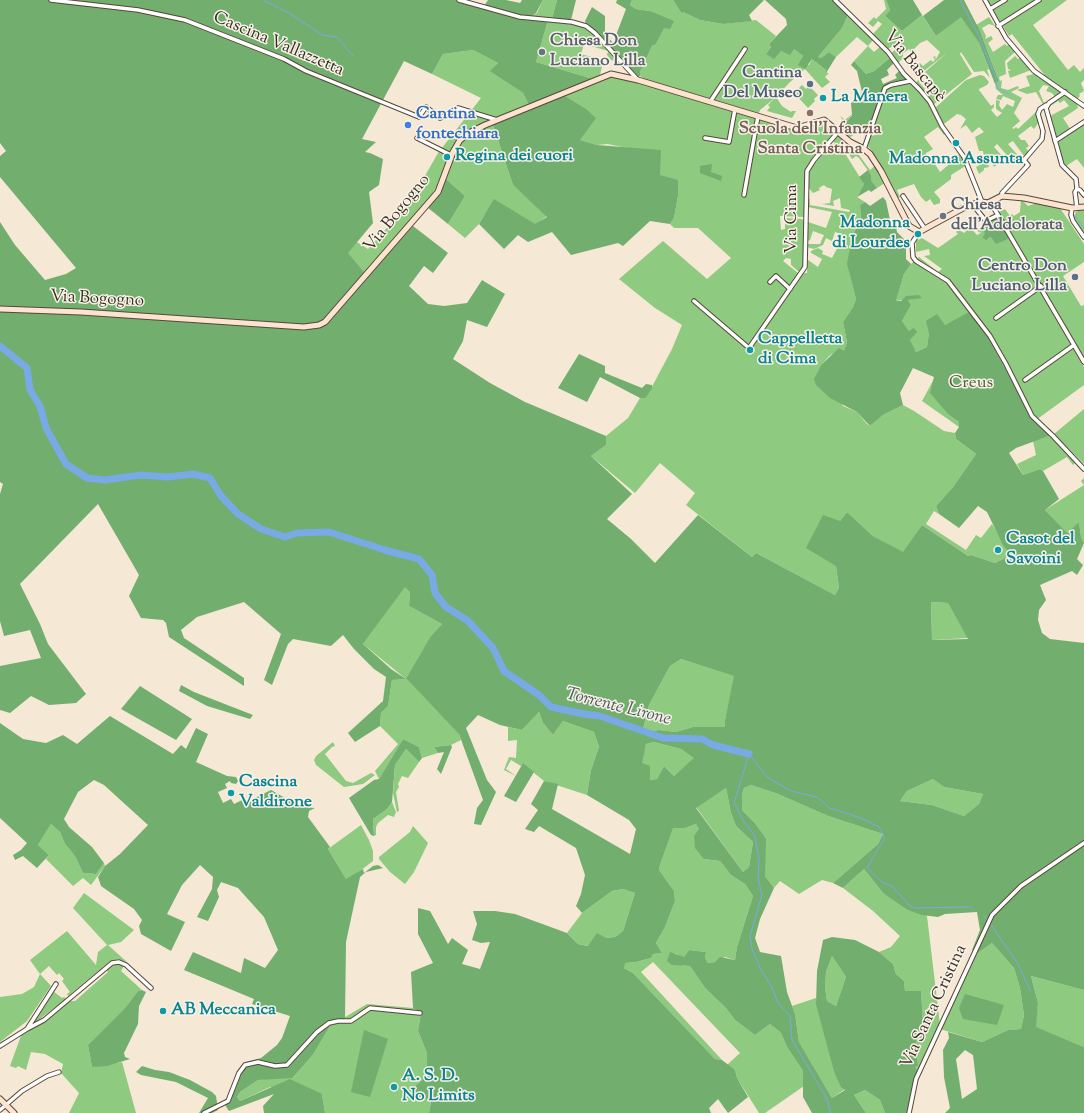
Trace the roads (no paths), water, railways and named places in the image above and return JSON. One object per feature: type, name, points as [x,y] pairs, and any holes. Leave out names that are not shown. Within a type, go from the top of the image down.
[{"type":"main road","name":"Via Bogogno","points":[[0,308],[304,327],[319,325],[325,322],[434,196],[444,177],[451,155],[460,140],[469,133],[498,120],[611,74],[638,80],[799,128],[824,120],[838,132]]},
{"type":"main road","points":[[838,132],[850,142],[864,148],[877,163],[909,226],[919,232],[973,205],[982,202],[988,203],[1002,196],[1024,198],[1074,208],[1084,207]]},
{"type":"main road","points":[[0,1100],[14,1113]]},
{"type":"street","name":"Cascina Vallazzetta","points":[[52,0],[138,10],[185,20],[284,58],[306,71],[419,117],[426,108],[440,118],[459,108],[498,120]]},
{"type":"street","points":[[459,0],[520,17],[572,22],[586,26],[596,33],[638,80]]},
{"type":"street","name":"Via Bascapè","points":[[835,0],[888,52],[910,81],[930,102],[942,126],[964,157],[982,202]]},
{"type":"street","points":[[985,0],[1006,38],[1034,72],[1084,106]]},
{"type":"street","points":[[990,9],[1005,0]]},
{"type":"street","points":[[998,26],[1039,0]]},
{"type":"street","points":[[710,102],[745,49]]},
{"type":"street","points":[[864,148],[886,88],[891,85],[910,81]]},
{"type":"street","points":[[1002,196],[1002,193],[1028,165],[1024,162],[1025,159],[1042,139],[1042,131],[1038,114],[1040,108],[1065,92]]},
{"type":"street","points":[[1046,105],[1062,165],[1076,179],[1077,189],[1075,192],[1074,208],[1070,214],[1084,237]]},
{"type":"street","points":[[705,138],[729,142],[735,109]]},
{"type":"street","points":[[744,195],[758,116]]},
{"type":"street","points":[[1055,141],[1084,122]]},
{"type":"street","name":"Via Cima","points":[[694,301],[749,348],[804,271],[806,261],[807,171],[814,160],[838,132]]},
{"type":"street","points":[[417,138],[451,155]]},
{"type":"street","points":[[1077,189],[1084,195]]},
{"type":"street","points":[[903,196],[925,229]]},
{"type":"street","points":[[988,203],[992,205],[1041,286],[1084,362]]},
{"type":"street","points":[[973,205],[986,221],[998,215]]},
{"type":"street","points":[[919,232],[912,244],[913,257],[916,261],[948,281],[990,336],[1032,416],[1084,469]]},
{"type":"street","points":[[770,282],[776,276],[790,289]]},
{"type":"street","points":[[996,318],[1041,286]]},
{"type":"street","points":[[1025,380],[1074,345]]},
{"type":"street","name":"Via Santa Cristina","points":[[909,1113],[916,1079],[992,915],[1021,886],[1084,843]]},
{"type":"street","points":[[0,1046],[44,1020],[112,963],[119,962],[126,965],[151,988]]},
{"type":"street","points":[[27,1029],[56,984]]},
{"type":"street","points":[[204,1113],[228,1101],[239,1073],[245,1065],[258,1062],[278,1066],[287,1065],[317,1032],[334,1021],[351,1021],[370,1008],[420,1013]]},
{"type":"street","points":[[0,1110],[28,1087],[48,1076],[60,1072]]},
{"type":"waterway","points":[[263,0],[289,13],[322,35],[337,37],[353,56]]},
{"type":"waterway","points":[[960,0],[977,32],[996,78],[997,88],[1009,94]]},
{"type":"waterway","points":[[1075,216],[1084,228]]},
{"type":"waterway","name":"Torrente Lirone","points":[[0,346],[27,368],[30,390],[40,406],[46,428],[66,464],[87,478],[105,480],[141,475],[168,477],[193,474],[210,478],[221,496],[238,514],[261,529],[285,537],[297,533],[329,532],[388,551],[419,559],[432,575],[435,593],[446,607],[467,620],[493,648],[504,671],[539,695],[551,707],[600,716],[663,738],[702,739],[713,745],[749,754]]},
{"type":"waterway","name":"Torrente Lirone","points":[[749,754],[734,803],[744,822],[755,836],[759,859],[758,878],[762,895],[750,936],[752,949],[761,970],[772,987],[778,1003],[790,1016],[792,1040],[826,1097],[831,1113]]},
{"type":"waterway","points":[[749,754],[767,777],[791,791],[817,797],[830,808],[861,818],[879,827],[884,839],[867,868],[882,882],[893,887],[908,904],[914,908],[970,907],[973,909]]},
{"type":"waterway","points":[[984,916],[987,920]]},
{"type":"waterway","points":[[990,923],[1018,964],[1031,992]]},
{"type":"place","name":"Chiesa Don Luciano Lilla","points":[[542,52]]},
{"type":"place","name":"Cantina Del Museo","points":[[810,84]]},
{"type":"place","name":"La Manera","points":[[823,98]]},
{"type":"place","name":"Scuola dell'Infanzia Santa Cristina","points":[[810,113]]},
{"type":"place","name":"Cantina fontechiara","points":[[408,125]]},
{"type":"place","name":"Madonna Assunta","points":[[956,143]]},
{"type":"place","name":"Regina dei cuori","points":[[447,157]]},
{"type":"place","name":"Chiesa dell'Addolorata","points":[[943,216]]},
{"type":"place","name":"Madonna di Lourdes","points":[[918,234]]},
{"type":"place","name":"Centro Don Luciano Lilla","points":[[1075,277]]},
{"type":"place","name":"Cappelletta di Cima","points":[[750,350]]},
{"type":"place","name":"Casot del Savoini","points":[[998,550]]},
{"type":"place","name":"Cascina Valdirone","points":[[231,793]]},
{"type":"place","name":"AB Meccanica","points":[[163,1011]]},
{"type":"place","name":"A. S. D. No Limits","points":[[394,1087]]},
{"type":"park label","name":"Creus","points":[[971,384]]}]
